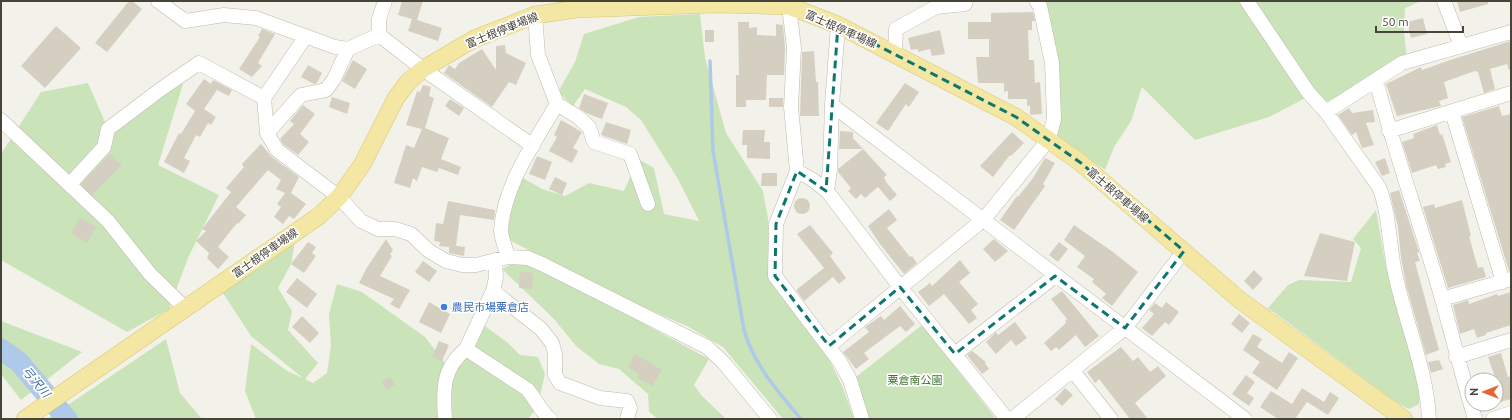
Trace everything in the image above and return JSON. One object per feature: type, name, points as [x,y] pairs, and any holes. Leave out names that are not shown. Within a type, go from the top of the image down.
[{"type":"main road","name":"富士根停車場線","points":[[25,419],[318,216],[339,197],[362,165],[396,98],[408,82],[423,69],[474,39],[545,9],[753,3],[789,6],[838,25],[1016,117],[1081,163],[1241,301],[1404,419]]},
{"type":"street","points":[[158,1],[185,21],[224,15],[256,18],[335,48],[348,49],[379,35]]},
{"type":"street","points":[[379,35],[379,19],[385,1]]},
{"type":"street","points":[[829,346],[984,219],[1049,139],[1054,119],[1052,63],[1040,6],[1036,1]]},
{"type":"street","points":[[1247,1],[1308,92],[1326,112],[1379,187],[1384,199],[1394,267],[1403,308],[1428,398],[1429,419]]},
{"type":"street","points":[[1444,1],[1461,46]]},
{"type":"street","points":[[895,54],[896,29],[936,7],[966,4]]},
{"type":"street","points":[[789,6],[794,48],[791,107],[797,171],[776,224],[775,276],[840,362],[850,380],[862,419]]},
{"type":"street","points":[[545,9],[538,55],[557,104],[578,117],[589,127],[594,142],[630,154],[648,204]]},
{"type":"street","points":[[827,191],[830,169],[832,105],[838,25]]},
{"type":"street","points":[[1326,112],[1402,64],[1511,32]]},
{"type":"street","points":[[379,35],[423,69],[533,146]]},
{"type":"street","points":[[306,36],[264,98],[267,133],[277,150],[339,197],[361,221],[378,228],[395,228],[411,234],[429,251],[446,261],[462,265],[501,259],[528,258],[542,264],[707,347],[724,363],[770,419]]},
{"type":"street","points":[[267,133],[300,95],[326,90],[334,79],[348,49]]},
{"type":"street","points":[[70,184],[104,147],[108,129],[161,89],[199,63],[264,98]]},
{"type":"street","points":[[1376,80],[1389,131],[1442,299],[1456,357],[1475,419]]},
{"type":"street","points":[[1389,131],[1511,93]]},
{"type":"street","points":[[445,419],[443,391],[449,368],[457,356],[466,349],[493,291],[501,259],[501,231],[507,202],[514,180],[557,104]]},
{"type":"street","points":[[832,105],[984,219],[1054,276],[1245,419]]},
{"type":"street","points":[[1442,299],[1507,280],[1452,112]]},
{"type":"street","points":[[1,120],[108,221],[150,274],[185,308]]},
{"type":"street","points":[[797,171],[813,180],[827,191],[900,287],[1007,419]]},
{"type":"street","points":[[1012,419],[1125,328],[1184,251]]},
{"type":"street","points":[[955,354],[1054,276]]},
{"type":"street","points":[[493,291],[541,329],[552,343],[555,354],[555,375],[560,382],[600,398],[627,401],[630,408],[627,419]]},
{"type":"street","points":[[1456,357],[1511,340]]},
{"type":"street","points":[[466,349],[527,390],[535,397],[540,411],[550,419]]},
{"type":"street","points":[[1073,371],[1111,419]]},
{"type":"street","points":[[1492,419],[1511,413]]},
{"type":"highlighted area","points":[[838,25],[1016,117],[1081,163],[1184,251],[1125,328],[1055,276],[955,354],[900,287],[829,346],[775,276],[776,224],[797,171],[826,191]]},
{"type":"green space","points":[[1036,1],[1421,1],[1405,8],[1404,31],[1407,62],[1326,102],[1317,92],[1269,117],[1195,140],[1142,87],[1131,121],[1114,147],[1105,170],[1056,135]]},
{"type":"green space","points":[[700,14],[705,58],[726,133],[763,191],[768,219],[771,279],[829,359],[843,388],[854,419],[783,419],[723,347],[687,326],[624,299],[509,240],[508,232],[510,216],[523,178],[542,189],[565,196],[589,183],[624,191],[638,159],[654,168],[664,214],[699,221],[678,179],[641,120],[626,107],[585,89],[573,106],[558,92],[575,62],[584,34],[639,17]]},
{"type":"green space","points":[[187,71],[158,165],[219,195],[188,258],[169,309],[127,332],[1,260],[1,154],[41,92],[88,83],[108,129]]},
{"type":"green space","points":[[1376,210],[1386,267],[1420,391],[1419,404],[1409,409],[1397,403],[1268,308],[1288,285],[1299,280],[1351,282],[1361,248],[1353,239]]},
{"type":"green space","points":[[295,242],[291,264],[278,288],[292,311],[288,330],[318,363],[305,379],[313,383],[327,373],[331,346],[329,314],[337,284],[362,292],[425,337],[449,368],[481,323],[508,343],[520,355],[538,357],[545,374],[537,408],[528,419],[256,419],[245,391],[251,344],[287,371],[303,378],[251,336],[221,290]]},
{"type":"green space","points":[[517,261],[537,266],[709,359],[694,385],[701,395],[726,419],[658,419],[649,412],[648,394],[619,369],[599,364],[576,346],[554,319],[502,269]]},
{"type":"green space","points":[[1,321],[82,352],[21,400],[1,374]]},
{"type":"green space","name":"粟倉南公園","points":[[922,325],[996,419],[869,419],[856,377]]},
{"type":"green space","points":[[166,339],[180,393],[202,419],[47,419]]},
{"type":"building","points":[[129,1],[132,1],[142,9],[107,52],[95,43]]},
{"type":"building","points":[[402,1],[423,1],[417,20],[442,28],[438,41],[408,31],[412,19],[398,15]]},
{"type":"building","points":[[1457,1],[1488,1],[1488,4],[1460,12]]},
{"type":"building","points":[[1033,12],[1035,21],[1032,21],[1032,30],[1028,30],[1029,60],[1034,60],[1035,83],[1040,82],[1042,114],[1030,115],[1030,106],[1027,106],[1027,99],[1008,99],[1008,91],[1004,92],[1004,83],[978,83],[976,57],[989,57],[989,39],[968,39],[968,22],[991,22],[991,13]]},
{"type":"building","points":[[1423,18],[1427,34],[1411,38],[1407,22]]},
{"type":"building","points":[[738,22],[749,22],[749,28],[757,27],[757,35],[776,36],[776,24],[783,25],[785,48],[784,75],[767,75],[766,100],[746,100],[746,107],[736,107],[736,75],[739,75]]},
{"type":"building","points":[[56,26],[81,48],[45,88],[21,66]]},
{"type":"building","points":[[262,29],[275,34],[258,63],[262,66],[252,77],[239,69],[260,37],[258,36]]},
{"type":"building","points":[[705,30],[714,30],[714,42],[705,42]]},
{"type":"building","points":[[940,30],[945,54],[932,56],[930,49],[918,52],[918,49],[911,50],[908,38]]},
{"type":"building","points":[[1511,41],[1511,69],[1509,70],[1507,64],[1490,69],[1495,89],[1484,93],[1478,72],[1475,71],[1444,82],[1448,98],[1439,101],[1441,106],[1397,116],[1386,84],[1421,67],[1422,70]]},
{"type":"building","points":[[505,45],[506,53],[526,63],[516,85],[509,82],[492,107],[444,73],[449,65],[455,69],[459,63],[482,49],[496,70],[496,46]]},
{"type":"building","points":[[814,51],[816,82],[818,82],[819,116],[800,116],[802,52]]},
{"type":"building","points":[[353,60],[367,69],[355,89],[342,81]]},
{"type":"building","points":[[308,65],[322,73],[317,83],[314,84],[301,77]]},
{"type":"building","points":[[204,79],[211,84],[213,80],[232,90],[229,96],[217,90],[204,109],[216,117],[211,125],[208,123],[200,137],[196,135],[184,158],[190,161],[184,173],[164,162],[179,133],[181,134],[195,111],[186,104]]},
{"type":"building","points":[[905,83],[919,92],[909,107],[906,104],[888,131],[876,123]]},
{"type":"building","points":[[423,85],[431,87],[429,96],[434,98],[425,128],[449,138],[441,159],[461,167],[458,175],[439,168],[437,172],[422,167],[417,181],[413,178],[410,188],[394,183],[406,145],[414,148],[422,129],[406,125],[417,91],[420,92]]},
{"type":"building","points":[[584,94],[608,103],[602,119],[586,113],[579,108]]},
{"type":"building","points":[[332,97],[350,103],[347,114],[329,107]]},
{"type":"building","points":[[769,98],[783,98],[783,107],[769,107]]},
{"type":"building","points":[[450,99],[464,108],[459,116],[445,106]]},
{"type":"building","points":[[303,105],[315,114],[300,134],[309,142],[298,155],[283,144],[280,139],[294,124],[290,121]]},
{"type":"building","points":[[1499,106],[1502,116],[1511,114],[1511,271],[1509,271],[1462,117]]},
{"type":"building","points":[[1349,108],[1352,113],[1373,110],[1375,122],[1366,123],[1374,145],[1362,148],[1356,132],[1352,135],[1338,115]]},
{"type":"building","points":[[561,120],[582,132],[573,148],[578,151],[572,163],[549,151],[557,137],[554,135]]},
{"type":"building","points":[[606,122],[631,130],[627,144],[601,135]]},
{"type":"building","points":[[1437,125],[1440,135],[1442,134],[1451,162],[1445,164],[1446,167],[1438,169],[1436,165],[1412,173],[1402,142],[1414,138],[1413,134]]},
{"type":"building","points":[[743,130],[765,130],[764,142],[770,142],[770,159],[747,158],[747,145],[742,145]]},
{"type":"building","points":[[840,131],[853,132],[853,138],[887,175],[884,177],[886,182],[897,195],[890,201],[878,187],[865,198],[861,194],[856,199],[848,191],[851,188],[838,172],[838,169],[863,149],[839,149]]},
{"type":"building","points":[[1012,132],[1024,143],[1011,156],[1010,155],[993,177],[980,166]]},
{"type":"building","points":[[261,144],[272,157],[299,177],[291,193],[306,204],[294,219],[289,216],[283,224],[274,217],[281,207],[277,204],[285,193],[276,189],[281,180],[268,170],[236,207],[246,215],[238,224],[237,223],[218,247],[229,257],[218,269],[207,258],[209,253],[196,241],[206,231],[202,229],[231,192],[226,188],[244,167],[242,164]]},
{"type":"building","points":[[110,154],[122,165],[92,195],[81,184]]},
{"type":"building","points":[[537,156],[552,162],[545,180],[529,174]]},
{"type":"building","points":[[1045,158],[1055,163],[1043,184],[1045,186],[1014,230],[1000,220],[1017,196],[1018,197],[1033,178]]},
{"type":"building","points":[[1385,158],[1390,173],[1382,176],[1375,162]]},
{"type":"building","points":[[762,173],[777,173],[777,186],[761,186]]},
{"type":"building","points":[[555,177],[567,183],[562,195],[549,189]]},
{"type":"building","points":[[1399,190],[1419,252],[1417,253],[1420,261],[1415,262],[1439,350],[1426,355],[1406,285],[1398,227],[1390,193]]},
{"type":"building","points":[[802,198],[809,203],[810,206],[805,213],[802,214],[795,209],[794,206],[799,199]]},
{"type":"building","points":[[1462,200],[1471,236],[1469,236],[1478,268],[1483,267],[1486,277],[1448,288],[1423,207],[1434,204],[1435,208]]},
{"type":"building","points":[[448,201],[495,210],[494,220],[460,215],[456,246],[465,247],[464,256],[449,253],[449,247],[439,246],[440,242],[434,241],[436,223],[443,224]]},
{"type":"building","points":[[889,209],[897,220],[887,228],[910,257],[912,256],[917,263],[904,274],[868,226]]},
{"type":"building","points":[[80,218],[96,227],[87,243],[71,233]]},
{"type":"building","points":[[810,225],[833,253],[830,256],[846,278],[839,284],[833,277],[804,301],[796,290],[824,268],[797,234]]},
{"type":"building","points":[[1074,225],[1113,252],[1138,272],[1112,306],[1102,298],[1106,294],[1092,282],[1094,279],[1077,267],[1085,256],[1064,240]]},
{"type":"building","points":[[1320,233],[1355,242],[1347,281],[1304,276]]},
{"type":"building","points":[[386,239],[393,250],[390,254],[392,256],[380,276],[410,290],[399,309],[390,304],[394,299],[359,283],[366,269]]},
{"type":"building","points":[[994,239],[1008,251],[995,262],[983,249]]},
{"type":"building","points":[[308,242],[316,247],[312,253],[316,256],[304,273],[291,264]]},
{"type":"building","points":[[1059,242],[1068,249],[1058,262],[1049,255]]},
{"type":"building","points":[[960,260],[970,273],[959,282],[978,304],[971,310],[977,318],[969,324],[944,294],[929,306],[918,292],[930,283],[932,286]]},
{"type":"building","points":[[423,261],[437,271],[429,282],[415,272]]},
{"type":"building","points":[[1254,270],[1263,279],[1253,290],[1244,281]]},
{"type":"building","points":[[520,272],[533,273],[532,289],[519,288]]},
{"type":"building","points":[[297,278],[317,294],[307,308],[286,292]]},
{"type":"building","points":[[1062,291],[1099,336],[1085,347],[1076,335],[1059,350],[1056,347],[1051,351],[1044,343],[1066,323],[1065,321],[1067,319],[1051,299]]},
{"type":"building","points":[[1511,292],[1511,325],[1486,333],[1486,335],[1477,338],[1474,329],[1460,334],[1453,305],[1468,300],[1469,304],[1497,294],[1498,296]]},
{"type":"building","points":[[429,302],[450,314],[441,333],[419,322]]},
{"type":"building","points":[[1166,302],[1179,312],[1169,325],[1165,322],[1152,336],[1142,328],[1154,314],[1149,310],[1155,303],[1162,308]]},
{"type":"building","points":[[900,306],[915,324],[906,332],[900,326],[864,353],[869,359],[856,369],[843,352],[869,332],[865,327],[881,316],[884,320]]},
{"type":"building","points":[[1239,314],[1250,323],[1242,333],[1231,324]]},
{"type":"building","points":[[302,316],[319,333],[310,343],[292,327]]},
{"type":"building","points":[[1015,322],[1027,338],[1016,346],[1011,340],[996,354],[986,342],[996,332],[998,335]]},
{"type":"building","points":[[1253,334],[1262,339],[1257,347],[1282,363],[1289,352],[1298,358],[1277,390],[1252,373],[1260,362],[1243,350]]},
{"type":"building","points":[[439,341],[449,345],[442,361],[432,357]]},
{"type":"building","points":[[1121,347],[1133,361],[1138,357],[1150,372],[1158,366],[1166,376],[1135,403],[1148,419],[1130,419],[1099,379],[1095,383],[1087,372]]},
{"type":"building","points":[[972,351],[986,362],[985,363],[989,369],[982,374],[967,355]]},
{"type":"building","points":[[1501,353],[1508,377],[1511,376],[1511,399],[1504,401],[1504,372],[1493,372],[1488,357]]},
{"type":"building","points":[[635,354],[662,370],[652,386],[638,378],[639,374],[628,367]]},
{"type":"building","points":[[1439,360],[1443,369],[1431,373],[1428,362]]},
{"type":"building","points":[[1246,375],[1255,382],[1247,393],[1254,398],[1249,406],[1232,394]]},
{"type":"building","points":[[390,377],[395,384],[387,390],[382,382]]},
{"type":"building","points":[[1065,388],[1073,395],[1062,406],[1055,399]]},
{"type":"building","points":[[1302,388],[1324,402],[1330,392],[1339,398],[1328,415],[1307,402],[1295,419],[1278,419],[1260,407],[1271,391],[1292,404]]},
{"type":"waterway","points":[[710,61],[713,151],[744,330],[748,343],[760,366],[775,388],[801,419]]},
{"type":"waterway","name":"弓沢川","points":[[1,349],[19,362],[67,419]]},
{"type":"place","name":"農民市場粟倉店","points":[[444,307]]}]
